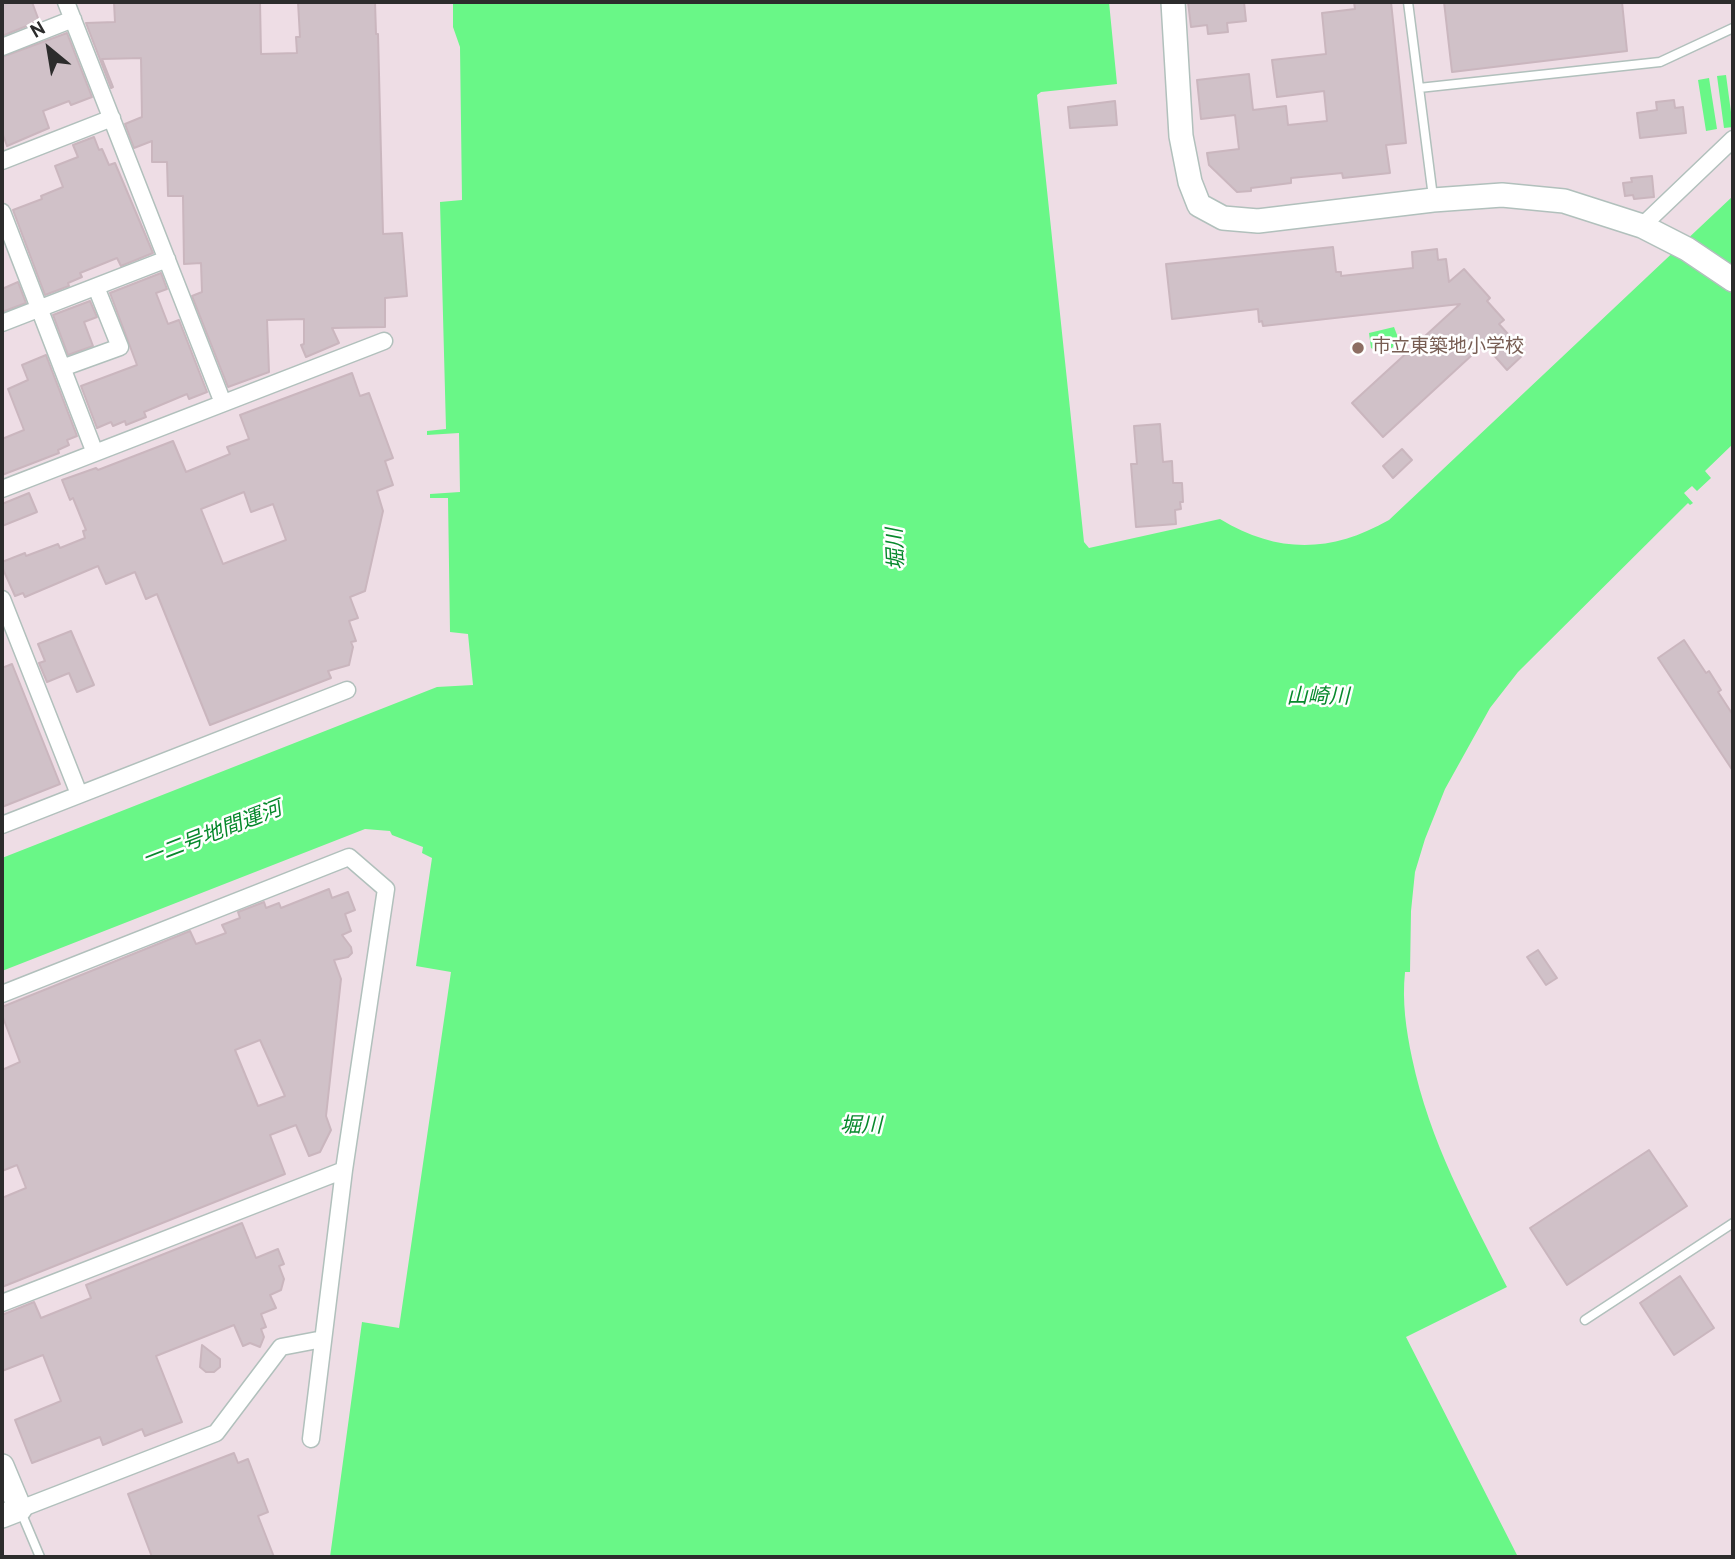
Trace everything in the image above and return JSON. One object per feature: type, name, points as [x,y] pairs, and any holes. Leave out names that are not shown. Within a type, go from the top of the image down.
[{"type":"street","points":[[66,2],[223,403]]},
{"type":"street","points":[[1173,2],[1181,136],[1190,182],[1199,205],[1223,218],[1258,221],[1433,200],[1502,195],[1564,201],[1642,226],[1714,265],[1733,280]]},
{"type":"street","points":[[2,47],[73,19]]},
{"type":"street","points":[[2,161],[112,118]]},
{"type":"street","points":[[1642,226],[1733,139]]},
{"type":"street","points":[[2,212],[95,453]]},
{"type":"street","points":[[2,323],[167,259]]},
{"type":"street","points":[[62,368],[120,347],[96,287]]},
{"type":"street","points":[[2,489],[384,341]]},
{"type":"street","points":[[2,599],[79,794]]},
{"type":"street","points":[[2,825],[347,690]]},
{"type":"street","points":[[2,994],[349,857],[386,889],[344,1170],[311,1439]]},
{"type":"street","points":[[2,1303],[344,1170]]},
{"type":"street","points":[[2,1466],[11,1513],[216,1433],[281,1347],[323,1339]]},
{"type":"lane","points":[[1408,2],[1433,200]]},
{"type":"lane","points":[[1419,88],[1660,62],[1733,28]]},
{"type":"lane","points":[[1585,1320],[1733,1223]]},
{"type":"lane","points":[[11,1513],[40,1557]]},
{"type":"water","name":"堀川","points":[[453,2],[1109,2],[1117,84],[1041,92],[1037,95],[1084,542],[1089,548],[1220,519],[1263,539],[1304,545],[1346,539],[1389,520],[1733,196],[1733,444],[1705,471],[1711,478],[1697,491],[1692,486],[1684,493],[1693,503],[1688,503],[1518,672],[1490,708],[1445,789],[1415,872],[1410,972],[1405,972],[1404,994],[1412,1058],[1440,1148],[1507,1287],[1406,1337],[1518,1557],[330,1557],[362,1322],[399,1328],[451,972],[416,966],[432,858],[422,853],[423,847],[392,835],[390,831],[365,829],[2,971],[2,858],[437,687],[473,685],[468,634],[450,632],[448,498],[430,498],[430,494],[460,492],[459,433],[427,435],[427,431],[446,429],[440,202],[462,200],[460,47],[453,27]]},
{"type":"water","points":[[1726,75],[1733,127],[1724,128],[1717,76]]},
{"type":"water","points":[[1709,78],[1717,129],[1706,131],[1698,80]]},
{"type":"water","points":[[1394,327],[1399,340],[1392,348],[1371,348],[1369,333]]},
{"type":"building","points":[[2,2],[32,2],[39,21],[2,36]]},
{"type":"building","points":[[114,2],[260,2],[261,54],[297,53],[296,37],[300,37],[298,2],[375,2],[383,234],[402,233],[407,296],[385,298],[385,327],[332,328],[339,343],[306,357],[301,345],[304,344],[304,319],[267,320],[269,372],[228,387],[192,296],[202,292],[201,263],[184,264],[183,196],[168,196],[167,162],[152,162],[152,141],[134,148],[125,124],[142,117],[141,58],[102,59],[113,87],[111,88],[86,23],[115,22]]},
{"type":"building","points":[[1188,2],[1244,2],[1246,21],[1227,23],[1228,32],[1208,34],[1207,25],[1191,27]]},
{"type":"building","points":[[1354,2],[1391,2],[1406,143],[1386,145],[1390,173],[1343,178],[1342,173],[1291,178],[1291,183],[1237,192],[1209,165],[1207,153],[1239,149],[1235,115],[1201,119],[1197,80],[1249,74],[1253,110],[1286,106],[1288,125],[1327,121],[1324,91],[1277,97],[1272,60],[1326,54],[1322,13],[1355,9]]},
{"type":"building","points":[[1444,2],[1622,2],[1627,51],[1452,72]]},
{"type":"building","points":[[67,33],[92,97],[71,105],[69,101],[43,111],[49,128],[7,146],[2,132],[2,57]]},
{"type":"building","points":[[1674,100],[1675,108],[1683,107],[1686,133],[1640,138],[1637,113],[1657,110],[1656,102]]},
{"type":"building","points":[[1115,101],[1117,125],[1070,128],[1068,107]]},
{"type":"building","points":[[94,137],[109,165],[115,163],[153,253],[121,266],[117,258],[80,273],[82,277],[68,283],[69,286],[45,295],[13,210],[42,199],[41,196],[63,187],[55,166],[78,157],[73,145]]},
{"type":"building","points":[[1652,176],[1654,197],[1634,199],[1633,195],[1625,196],[1623,183],[1632,182],[1631,178]]},
{"type":"building","points":[[1333,247],[1336,272],[1341,272],[1341,276],[1413,268],[1412,252],[1437,249],[1438,260],[1446,259],[1449,282],[1464,269],[1490,298],[1487,301],[1504,320],[1499,324],[1525,353],[1507,370],[1484,344],[1383,437],[1352,403],[1460,304],[1263,326],[1262,321],[1259,322],[1258,309],[1172,319],[1166,264]]},
{"type":"building","points":[[161,273],[167,289],[156,293],[168,324],[179,320],[207,392],[189,399],[187,394],[144,412],[146,417],[126,425],[125,421],[113,426],[111,422],[97,428],[81,386],[137,365],[110,293]]},
{"type":"building","points":[[18,282],[26,303],[2,312],[2,289]]},
{"type":"building","points":[[90,301],[97,317],[84,322],[93,346],[68,355],[53,315]]},
{"type":"building","points":[[46,355],[77,436],[67,440],[69,445],[58,450],[59,453],[2,475],[2,439],[24,430],[8,389],[28,380],[22,365]]},
{"type":"building","points":[[352,373],[360,396],[369,393],[393,458],[385,461],[393,485],[377,491],[383,511],[365,591],[350,597],[358,618],[349,621],[356,641],[351,642],[353,647],[349,665],[328,671],[331,678],[210,725],[157,594],[146,599],[135,572],[106,584],[98,566],[25,597],[23,593],[15,596],[2,562],[58,544],[60,548],[85,538],[83,531],[86,530],[73,498],[70,500],[62,480],[96,468],[98,470],[173,441],[186,472],[230,454],[227,447],[249,439],[240,415]],"holes":[[[244,492],[251,512],[273,504],[286,540],[223,564],[201,509]]]},
{"type":"building","points":[[1160,424],[1163,462],[1172,461],[1173,483],[1182,483],[1183,502],[1180,502],[1181,509],[1175,510],[1176,524],[1136,527],[1131,464],[1137,464],[1134,426]]},
{"type":"building","points":[[1402,449],[1412,460],[1393,478],[1383,466]]},
{"type":"building","points":[[29,493],[37,512],[2,526],[2,504]]},
{"type":"building","points":[[71,631],[94,685],[77,692],[69,673],[47,682],[39,663],[45,661],[38,644]]},
{"type":"building","points":[[1684,640],[1706,673],[1709,671],[1721,690],[1718,692],[1733,715],[1733,771],[1658,658]]},
{"type":"building","points":[[12,664],[60,784],[2,807],[2,668]]},
{"type":"building","points":[[329,889],[332,898],[348,892],[355,910],[345,914],[351,931],[342,935],[352,953],[348,957],[334,960],[341,979],[326,1116],[331,1130],[320,1152],[309,1156],[296,1125],[270,1135],[285,1174],[2,1287],[2,1198],[26,1188],[17,1165],[2,1171],[2,1070],[20,1062],[2,1015],[2,1007],[190,931],[196,944],[226,933],[222,925],[240,918],[238,912],[264,902],[266,908],[279,903],[281,908]],"holes":[[[260,1040],[285,1096],[258,1106],[235,1050]]]},
{"type":"building","points":[[1538,950],[1557,978],[1546,985],[1527,957]]},
{"type":"building","points":[[1649,1150],[1687,1206],[1567,1285],[1530,1228]]},
{"type":"building","points":[[242,1223],[256,1258],[278,1249],[284,1264],[279,1266],[284,1279],[281,1290],[270,1295],[276,1308],[261,1314],[266,1327],[261,1329],[264,1337],[260,1347],[250,1343],[243,1346],[234,1325],[156,1356],[182,1422],[145,1436],[142,1429],[103,1445],[100,1437],[32,1463],[15,1420],[61,1401],[43,1355],[2,1371],[2,1315],[34,1302],[41,1318],[91,1298],[86,1285]]},
{"type":"building","points":[[1680,1276],[1714,1328],[1674,1355],[1640,1303]]},
{"type":"building","points":[[202,1345],[220,1359],[220,1367],[214,1372],[206,1372],[200,1367]]},
{"type":"building","points":[[234,1453],[238,1463],[248,1459],[268,1512],[258,1516],[274,1557],[152,1557],[128,1494]]},
{"type":"place","name":"市立東築地小学校","points":[[1358,348]]},
{"type":"water label","name":"山崎川","points":[[1318,699]]},
{"type":"water label","name":"一二号地間運河","points":[[213,836]]}]
